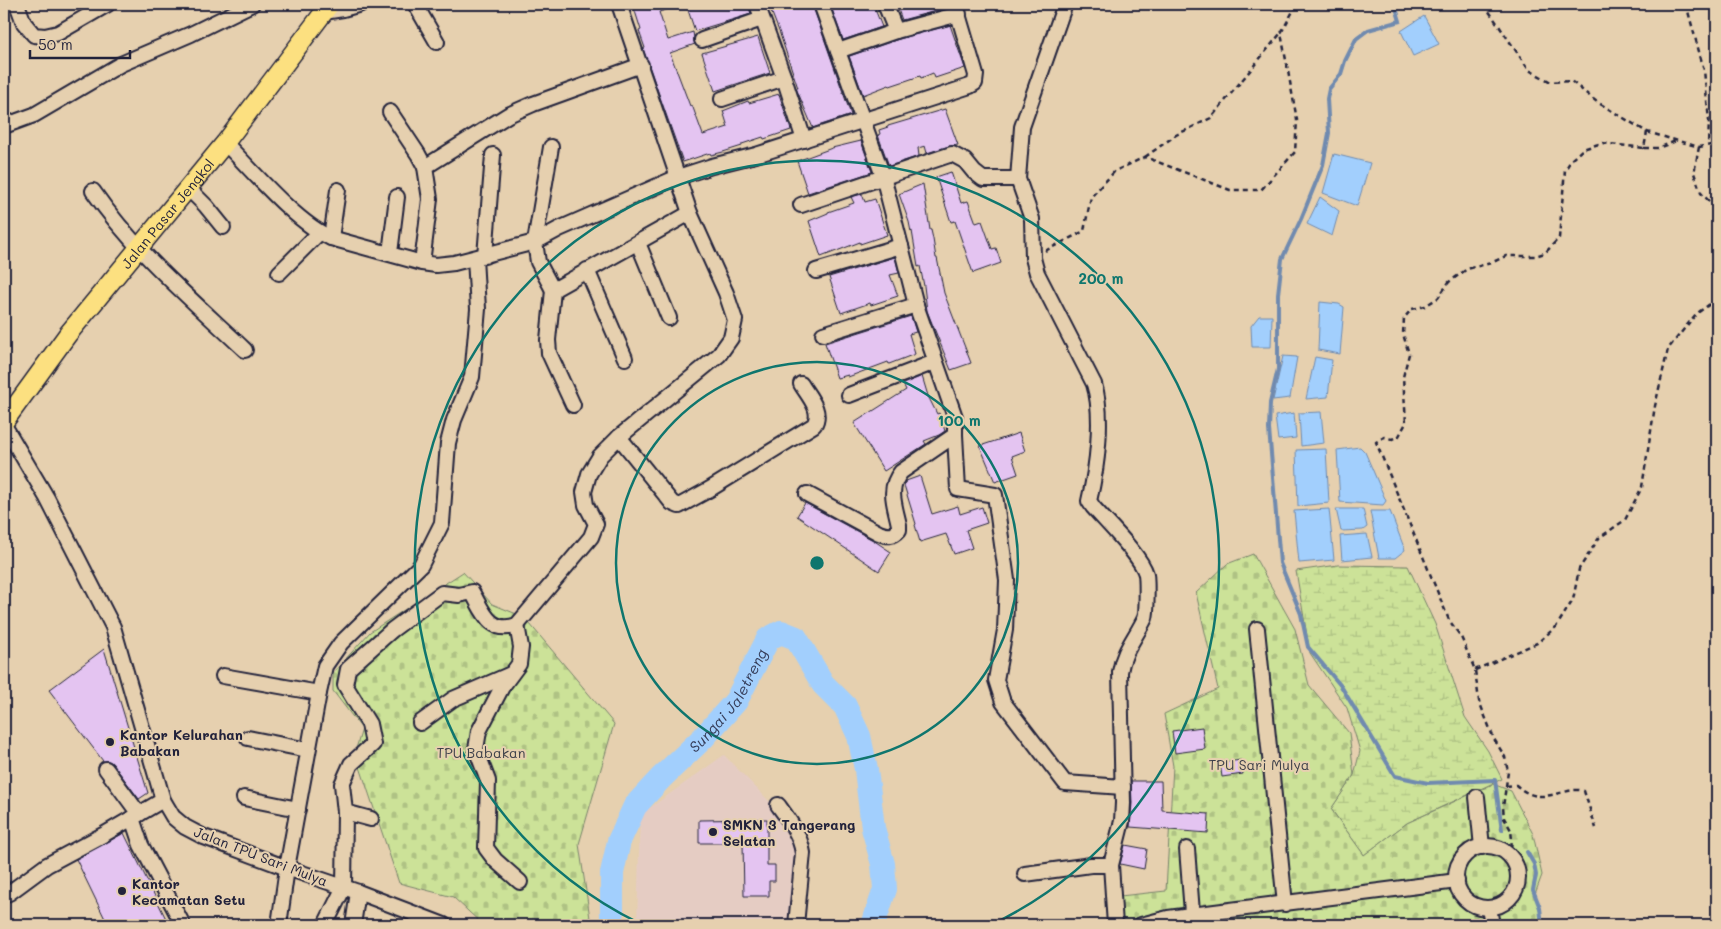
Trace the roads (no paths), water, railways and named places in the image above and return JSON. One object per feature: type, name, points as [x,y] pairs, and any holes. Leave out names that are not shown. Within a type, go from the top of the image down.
[{"type":"main road","name":"Jalan Pasar Jengkol","points":[[4,424],[72,328],[225,143],[327,8]]},
{"type":"street","points":[[16,4],[24,23],[34,34],[40,36],[58,33],[86,10],[108,4]]},
{"type":"street","points":[[4,126],[34,115],[121,64],[191,34],[252,4]]},
{"type":"street","points":[[327,8],[343,9],[361,4]]},
{"type":"street","points":[[415,4],[437,42]]},
{"type":"street","points":[[325,925],[344,887],[345,812],[342,784],[351,764],[373,744],[369,724],[344,685],[348,669],[392,630],[442,593],[459,596],[472,592],[486,618],[494,625],[509,628],[517,625],[591,538],[596,524],[584,499],[584,492],[589,474],[600,456],[619,437],[719,355],[731,338],[735,320],[729,302],[690,213],[619,4]]},
{"type":"street","points":[[757,4],[804,140]]},
{"type":"street","points":[[821,4],[883,176],[916,305],[955,417],[958,489],[995,495],[1007,580],[1005,630],[996,680],[1002,702],[1065,783],[1123,787]]},
{"type":"street","points":[[885,4],[896,31]]},
{"type":"street","points":[[1065,4],[1022,127],[1018,179],[1032,219],[1033,258],[1038,273],[1096,392],[1099,432],[1089,501],[1138,558],[1146,574],[1146,616],[1126,652],[1120,672],[1123,787],[1122,821],[1111,865],[1115,925]]},
{"type":"street","points":[[225,143],[287,206],[325,236],[422,263],[443,265],[535,242],[559,229],[678,177],[804,140],[975,83],[976,75],[957,9],[838,51]]},
{"type":"street","points":[[702,40],[762,19]]},
{"type":"street","points":[[425,167],[508,115],[533,104],[641,66]]},
{"type":"street","points":[[722,98],[784,78]]},
{"type":"street","points":[[390,112],[425,167],[430,199],[422,263]]},
{"type":"street","points":[[551,147],[535,242],[538,262],[553,290],[548,340],[549,353],[573,405]]},
{"type":"street","points":[[801,205],[952,154],[965,161],[983,179],[1018,179]]},
{"type":"street","points":[[279,925],[287,868],[325,666],[341,643],[421,565],[442,523],[448,443],[454,420],[472,377],[480,257],[493,155]]},
{"type":"street","points":[[188,188],[223,227]]},
{"type":"street","points":[[93,190],[109,214],[138,248],[245,350]]},
{"type":"street","points":[[279,273],[325,236],[338,190]]},
{"type":"street","points":[[390,253],[397,197]]},
{"type":"street","points":[[553,290],[690,213]]},
{"type":"street","points":[[638,242],[669,318]]},
{"type":"street","points":[[816,271],[901,246]]},
{"type":"street","points":[[587,270],[625,358]]},
{"type":"street","points":[[823,334],[916,305]]},
{"type":"street","points":[[849,395],[935,362]]},
{"type":"street","points":[[619,437],[672,503],[679,506],[814,425],[818,419],[818,412],[801,384]]},
{"type":"street","name":"Jalan TPU Sari Mulya","points":[[4,424],[47,498],[113,627],[163,800],[173,817],[191,830],[204,836],[287,868],[358,892],[414,919],[441,924]]},
{"type":"street","points":[[807,494],[879,533],[886,536],[893,535],[899,530],[892,492],[894,480],[901,472],[955,435]]},
{"type":"street","points":[[517,625],[521,655],[519,664],[502,687],[479,731],[476,749],[488,781],[486,848],[495,860],[520,882]]},
{"type":"street","points":[[1257,629],[1285,904]]},
{"type":"street","points":[[420,723],[453,699],[512,673]]},
{"type":"street","points":[[224,676],[319,693]]},
{"type":"street","points":[[248,738],[308,750]]},
{"type":"street","points":[[106,769],[135,816],[141,845],[183,925]]},
{"type":"street","points":[[244,798],[298,809]]},
{"type":"street","points":[[1477,798],[1482,847]]},
{"type":"street","points":[[4,895],[47,865],[163,800]]},
{"type":"street","points":[[778,804],[799,834],[802,845],[803,853],[796,925]]},
{"type":"street","points":[[345,812],[371,819]]},
{"type":"street","points":[[1482,847],[1502,850],[1510,856],[1518,874],[1518,884],[1514,893],[1508,901],[1499,906],[1480,908],[1471,904],[1459,890],[1457,871],[1460,862],[1473,850],[1482,847]]},
{"type":"street","points":[[1187,849],[1193,920]]},
{"type":"street","points":[[1025,874],[1091,865],[1111,865]]},
{"type":"street","points":[[1141,925],[1168,918],[1193,920],[1285,904],[1457,881]]},
{"type":"street","points":[[353,925],[358,892]]},
{"type":"street","points":[[1489,908],[1492,925]]},
{"type":"water","points":[[1424,16],[1439,44],[1413,56],[1401,31]]},
{"type":"water","points":[[1334,154],[1370,163],[1357,206],[1323,193]]},
{"type":"water","points":[[1320,197],[1339,211],[1332,236],[1307,224]]},
{"type":"water","points":[[1320,302],[1339,304],[1344,307],[1340,354],[1318,350]]},
{"type":"water","points":[[1259,316],[1272,316],[1271,347],[1252,347],[1251,326]]},
{"type":"water","points":[[1283,356],[1297,357],[1290,398],[1273,400]]},
{"type":"water","points":[[1315,357],[1332,360],[1328,397],[1306,399]]},
{"type":"water","points":[[1321,412],[1324,443],[1301,446],[1299,413]]},
{"type":"water","points":[[1294,413],[1296,438],[1278,440],[1275,416]]},
{"type":"water","points":[[1360,447],[1365,452],[1386,501],[1383,505],[1340,502],[1337,450]]},
{"type":"water","points":[[1326,449],[1329,503],[1298,506],[1296,450]]},
{"type":"water","points":[[1329,509],[1334,560],[1299,563],[1294,511]]},
{"type":"water","points":[[1336,509],[1363,509],[1367,527],[1363,530],[1341,531]]},
{"type":"water","points":[[1370,511],[1390,511],[1405,550],[1395,558],[1379,558]]},
{"type":"water","points":[[1367,534],[1372,557],[1342,560],[1340,536]]},
{"type":"waterway","points":[[1397,4],[1396,8],[1400,21],[1368,30],[1356,39],[1341,74],[1329,89],[1327,99],[1329,133],[1323,165],[1282,259],[1278,294],[1278,369],[1270,403],[1269,429],[1280,563],[1301,614],[1308,647],[1341,686],[1395,776],[1428,783],[1495,780],[1502,830]]},
{"type":"waterway","name":"Sungai Jaletreng","points":[[612,925],[612,873],[619,841],[635,806],[703,738],[736,701],[768,639],[781,632],[796,638],[823,684],[845,706],[859,736],[866,769],[873,828],[883,864],[885,889],[873,925]]},
{"type":"waterway","points":[[1527,852],[1534,864],[1536,875],[1533,890],[1540,908],[1542,925]]},
{"type":"place","name":"Kantor Kelurahan Babakan","points":[[110,742]]},
{"type":"place","name":"SMKN 3 Tangerang Selatan","points":[[713,832]]},
{"type":"place","name":"Kantor Kecamatan Setu","points":[[122,891]]},
{"type":"park label","name":"TPU Babakan","points":[[481,752]]},
{"type":"park label","name":"TPU Sari Mulya","points":[[1259,764]]}]
